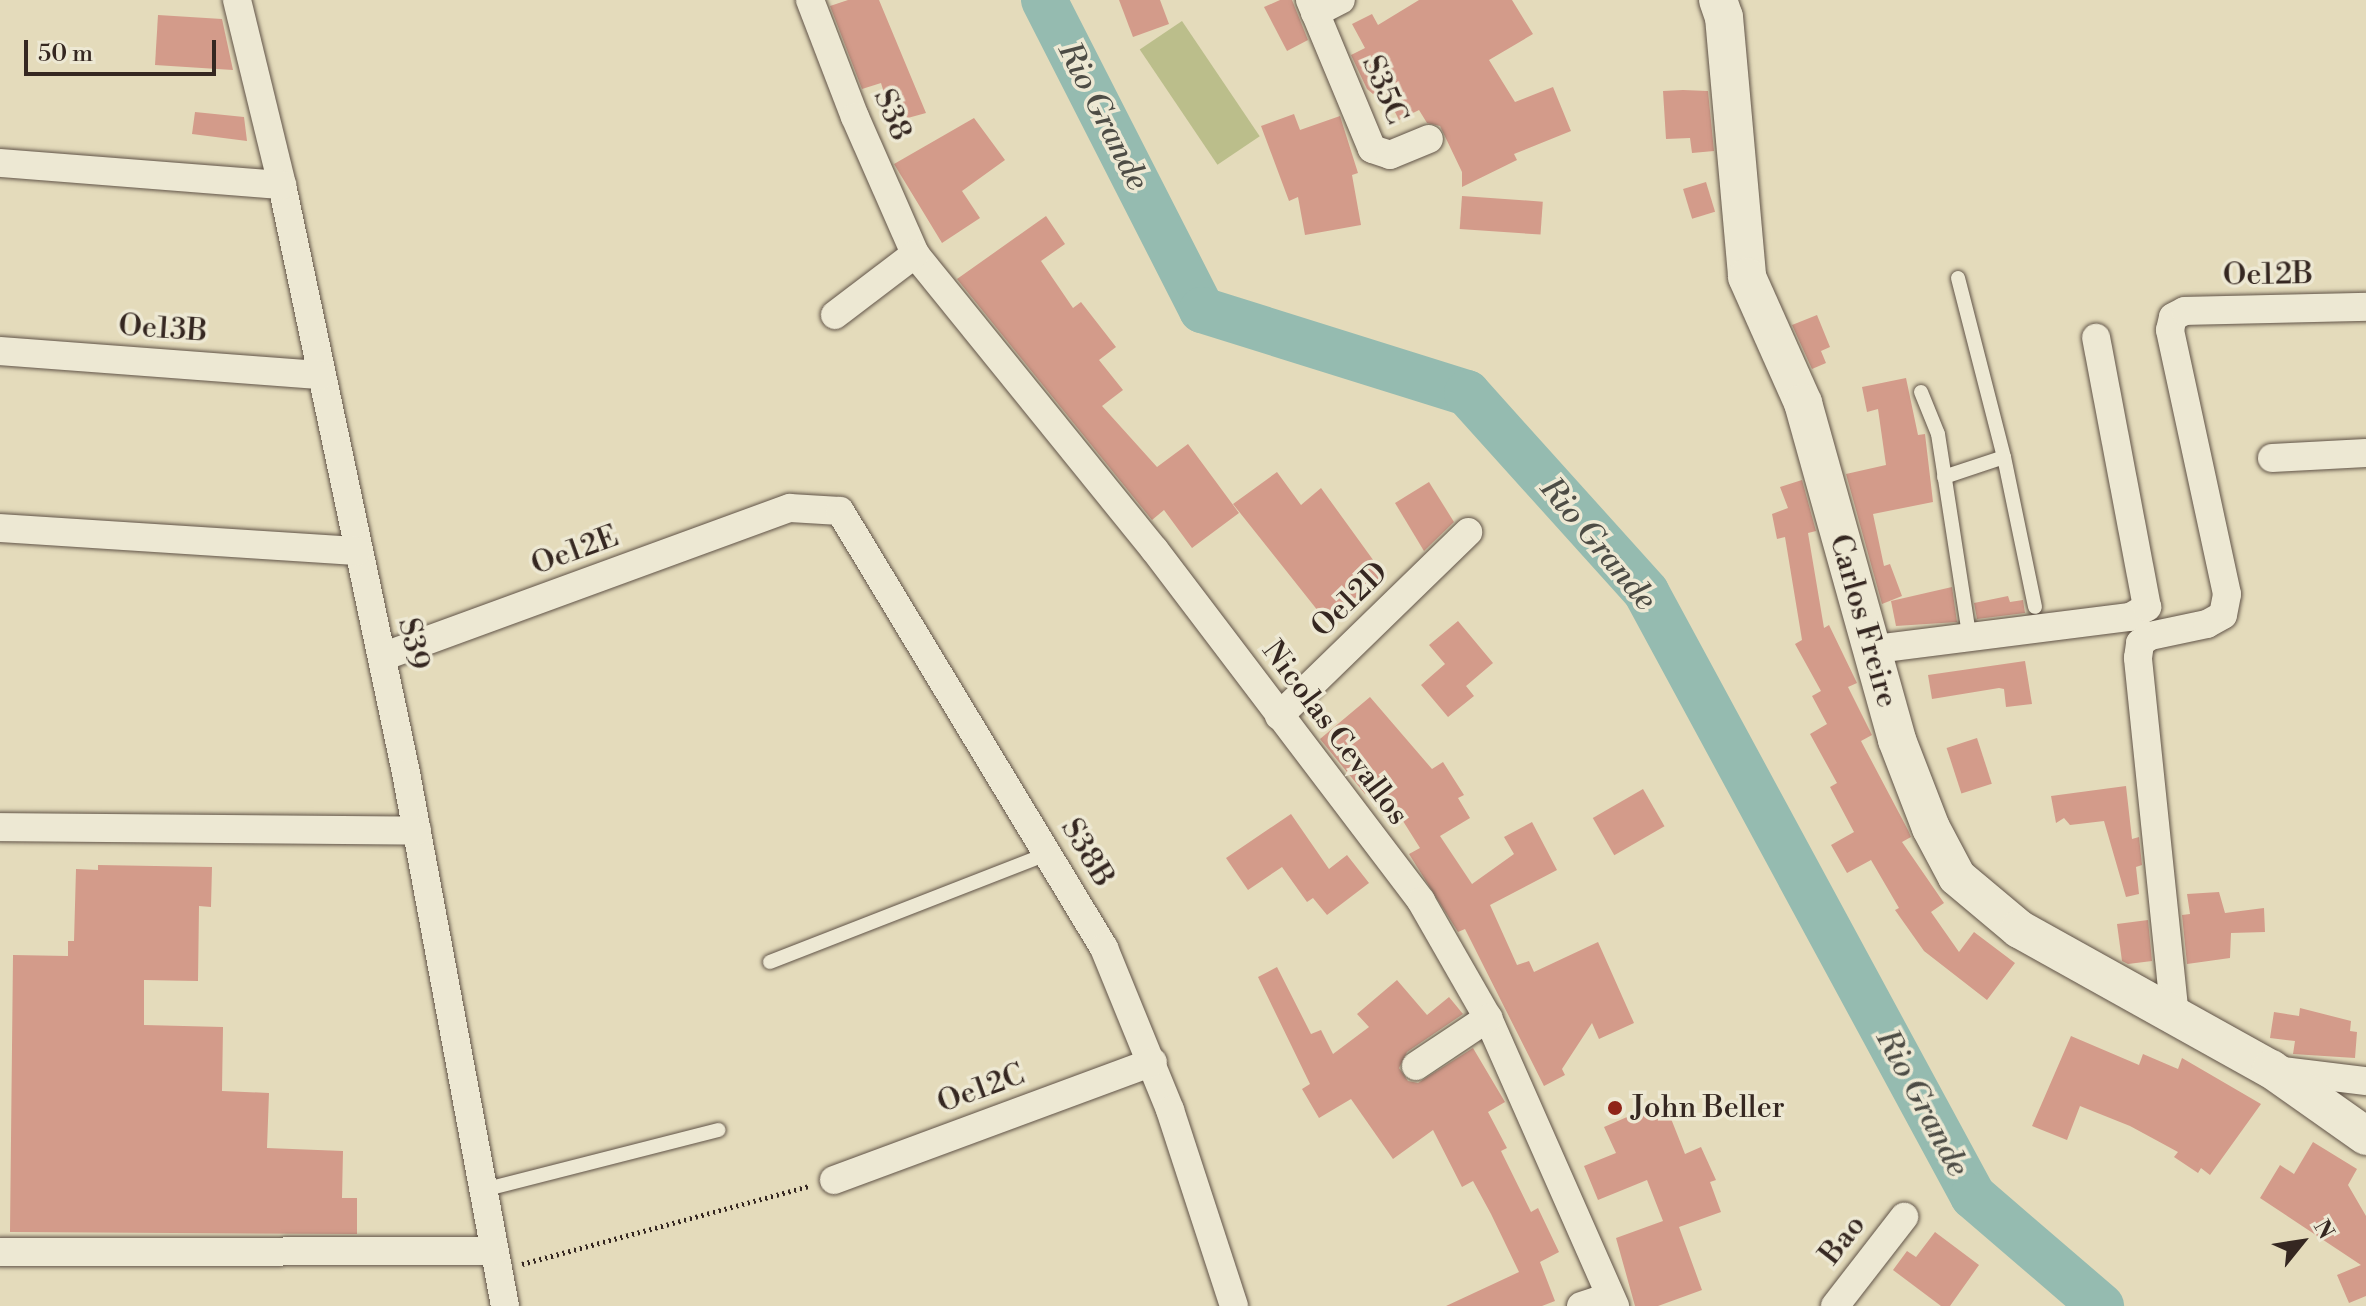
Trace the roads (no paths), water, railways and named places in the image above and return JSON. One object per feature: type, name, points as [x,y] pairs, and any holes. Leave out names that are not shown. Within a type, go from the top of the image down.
[{"type":"street","name":"S39","points":[[237,0],[282,185],[357,551],[382,657],[505,1306]]},
{"type":"street","name":"S38","points":[[810,0],[915,254]]},
{"type":"street","points":[[1313,7],[1341,0]]},
{"type":"street","name":"Carlos Freire","points":[[1718,0],[1724,17],[1747,277],[1803,403],[1868,650],[1931,828],[1964,886],[2019,929],[2271,1069],[2366,1136]]},
{"type":"street","name":"S35C","points":[[1313,7],[1372,149],[1390,155],[1429,139]]},
{"type":"street","points":[[0,163],[282,185]]},
{"type":"street","points":[[835,315],[915,254]]},
{"type":"street","name":"Nicolas Cevallos","points":[[915,254],[1154,549],[1421,901],[1488,1018],[1612,1302]]},
{"type":"street","name":"Oe12B","points":[[2175,1017],[2138,658],[2140,643],[2150,636],[2207,624],[2223,615],[2227,594],[2170,330],[2173,317],[2185,311],[2366,307]]},
{"type":"street","points":[[1868,650],[2130,617],[2147,607],[2096,338]]},
{"type":"street","name":"Oe13B","points":[[0,351],[321,375]]},
{"type":"street","points":[[2272,458],[2366,453]]},
{"type":"street","name":"Oe12E","points":[[382,657],[790,508]]},
{"type":"street","name":"S38B","points":[[790,508],[840,511],[1104,948],[1153,1062],[1234,1306]]},
{"type":"street","points":[[0,528],[357,551]]},
{"type":"street","name":"Oe12D","points":[[1279,716],[1468,532]]},
{"type":"street","points":[[0,827],[417,831]]},
{"type":"street","points":[[1416,1066],[1488,1018]]},
{"type":"street","name":"Oe12C","points":[[834,1180],[1153,1062]]},
{"type":"street","points":[[2271,1069],[2366,1081]]},
{"type":"street","name":"Bao","points":[[1835,1306],[1904,1217]]},
{"type":"street","points":[[0,1252],[495,1261]]},
{"type":"street","points":[[1581,1306],[1612,1302]]},
{"type":"lane","points":[[1958,278],[2004,457],[2035,607]]},
{"type":"lane","points":[[1921,392],[1938,434],[1969,635]]},
{"type":"lane","points":[[1944,477],[2004,457]]},
{"type":"lane","points":[[770,962],[1047,854]]},
{"type":"lane","points":[[483,1190],[718,1130]]},
{"type":"waterway","name":"Rio Grande","points":[[1044,0],[1202,310],[1467,393],[1646,592],[1973,1196],[2101,1306]]},
{"type":"place","name":"John Beller","points":[[1615,1108]]}]
